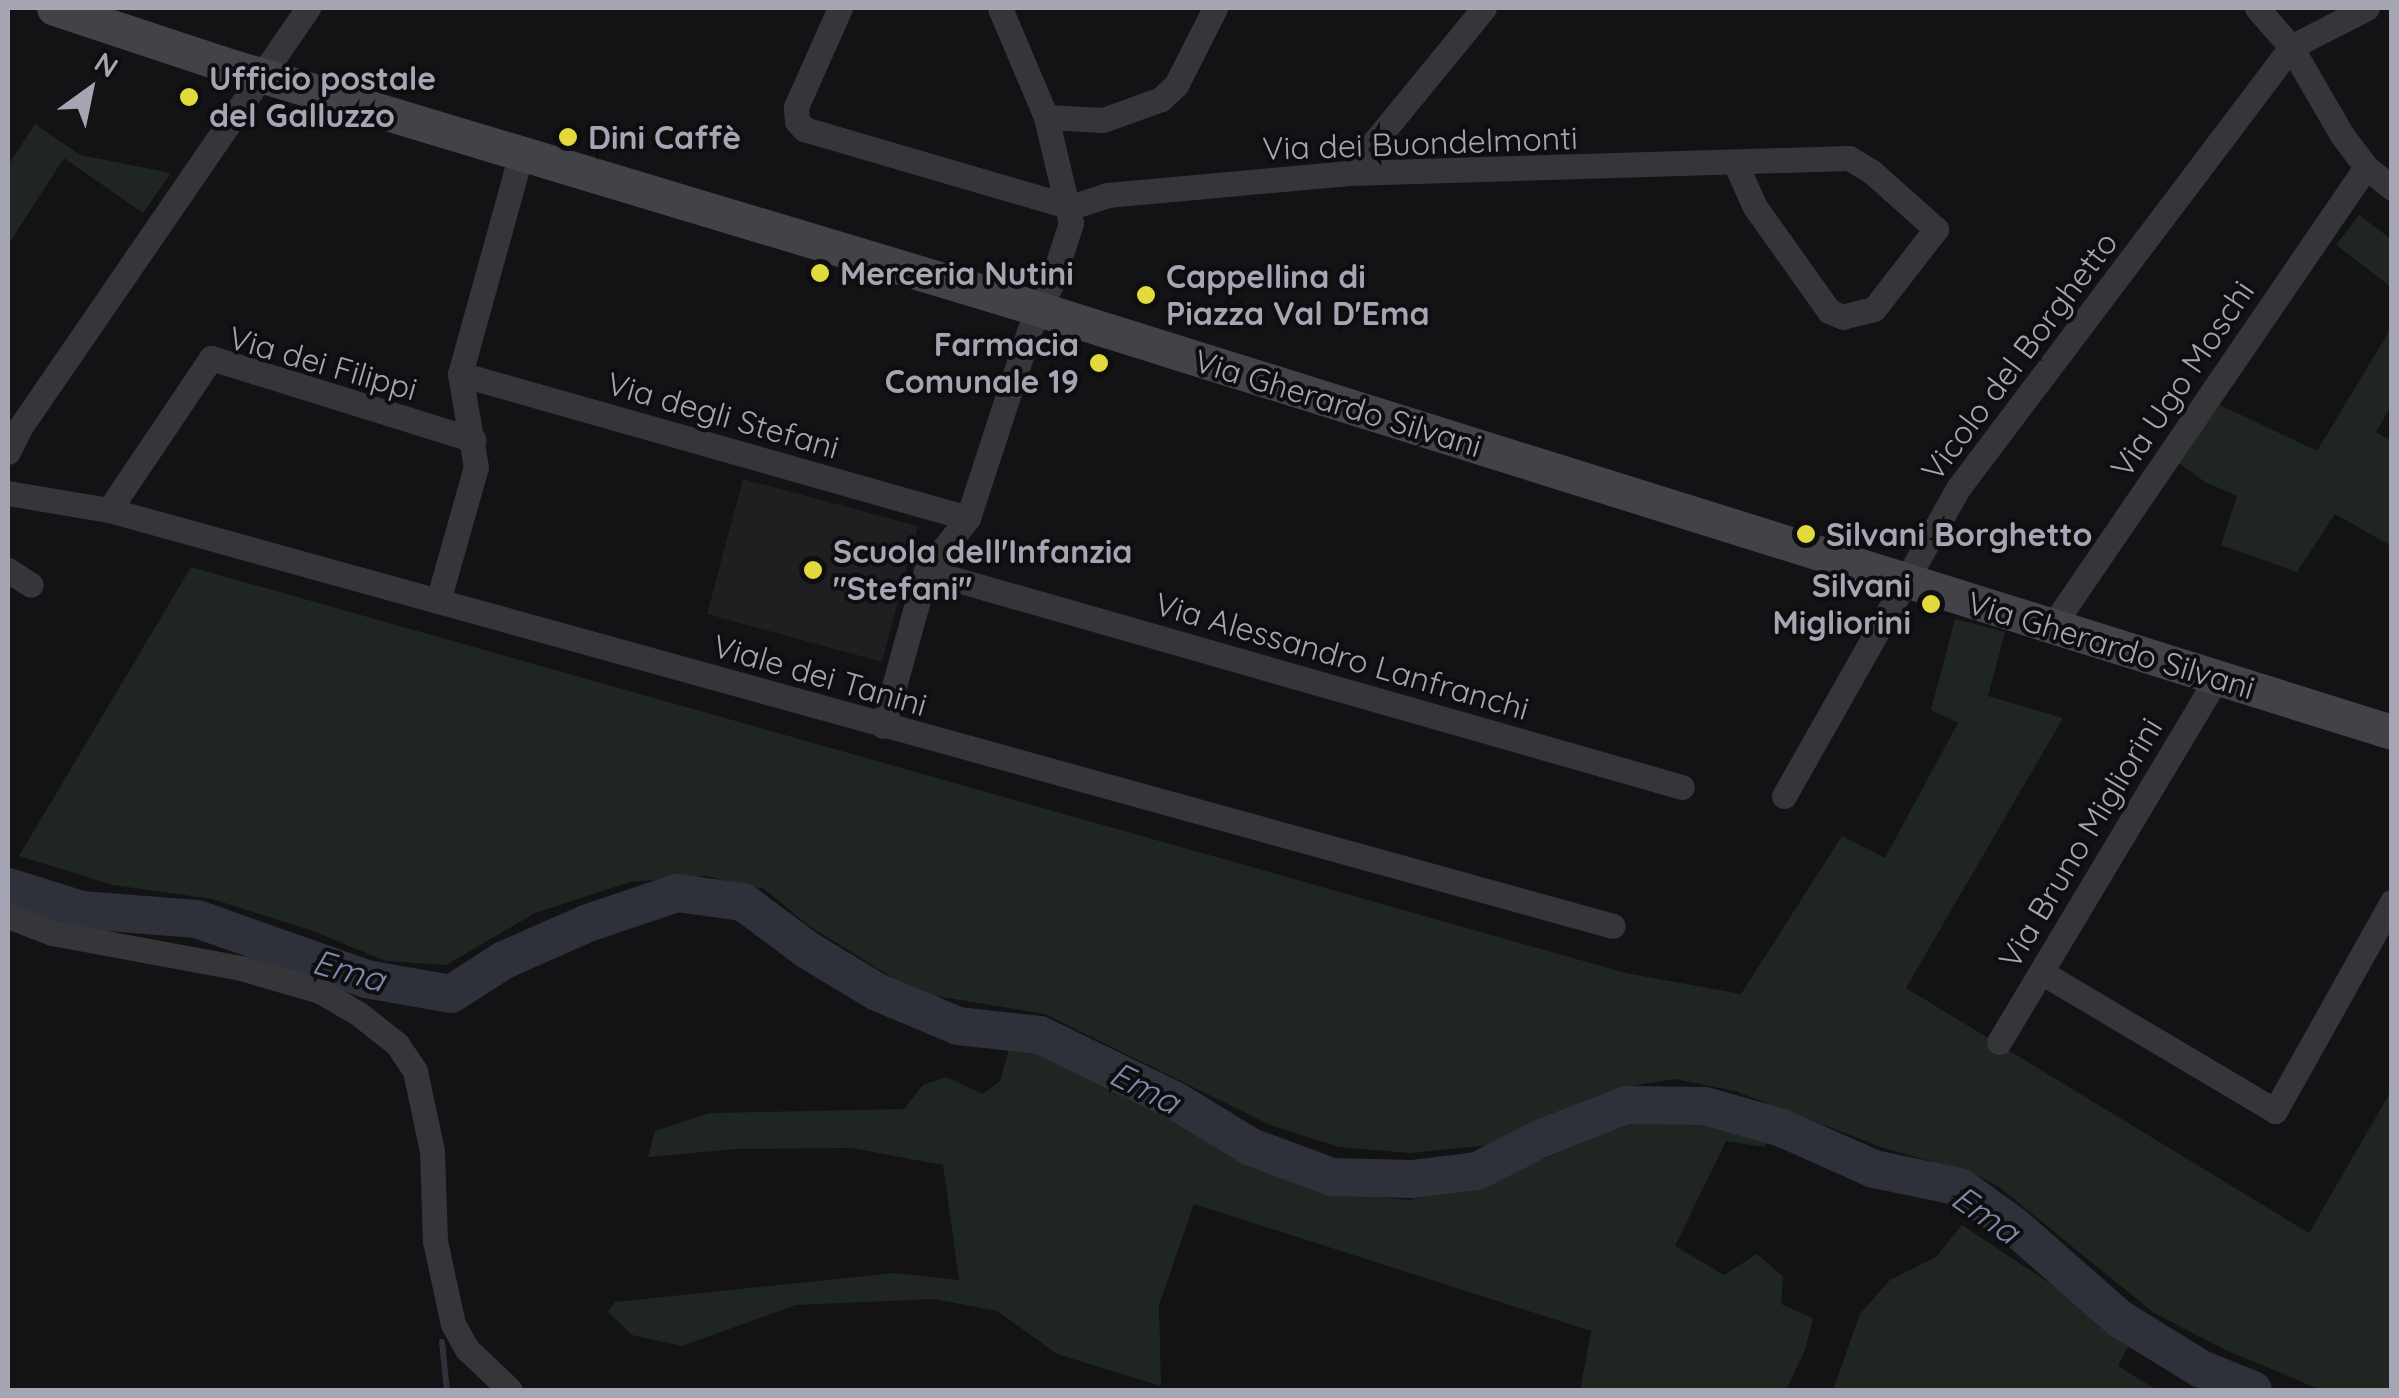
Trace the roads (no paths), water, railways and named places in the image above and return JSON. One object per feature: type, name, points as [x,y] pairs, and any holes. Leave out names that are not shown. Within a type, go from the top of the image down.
[{"type":"main road","name":"Via Gherardo Silvani","points":[[54,8],[261,76],[522,151],[2392,732]]},
{"type":"street","points":[[8,452],[308,8]]},
{"type":"street","points":[[840,8],[796,106],[797,122],[804,129],[1071,207]]},
{"type":"street","points":[[883,726],[926,571],[968,518],[1038,310],[1068,237],[1071,207],[1046,117],[1000,8]]},
{"type":"street","points":[[1046,117],[1103,120],[1144,109],[1176,85],[1215,8]]},
{"type":"street","points":[[2257,8],[2292,47],[2342,135],[2366,167],[2392,188]]},
{"type":"street","name":"Vicolo del Borghetto","points":[[1784,796],[1959,487],[2292,47],[2367,8]]},
{"type":"street","points":[[1349,174],[1472,12]]},
{"type":"street","points":[[438,602],[476,467],[460,374],[522,151]]},
{"type":"street","name":"Via dei Buondelmonti","points":[[1071,207],[1108,195],[1349,174],[1736,165],[1849,158],[1872,172],[1936,230],[1874,309],[1843,317],[1829,311],[1755,207],[1736,165]]},
{"type":"street","name":"Via Ugo Moschi","points":[[2051,628],[2366,167]]},
{"type":"street","name":"Via dei Filippi","points":[[109,510],[212,358],[474,440]]},
{"type":"street","name":"Via degli Stefani","points":[[460,374],[968,518]]},
{"type":"street","name":"Viale dei Tanini","points":[[8,493],[109,510],[1612,926]]},
{"type":"street","points":[[8,570],[31,585]]},
{"type":"street","name":"Via Alessandro Lanfranchi","points":[[926,571],[1682,788]]},
{"type":"street","name":"Via Bruno Migliorini","points":[[1999,1042],[2217,678]]},
{"type":"street","points":[[2041,972],[2274,1111],[2392,902]]},
{"type":"street","points":[[8,916],[52,932],[241,968],[320,992],[359,1014],[397,1044],[415,1071],[432,1151],[435,1241],[452,1324],[467,1349],[510,1390]]},
{"type":"waterway","name":"Ema","points":[[8,887],[82,910],[197,919],[366,979],[451,994],[504,960],[588,923],[677,893],[743,902],[809,951],[877,992],[958,1026],[1040,1035],[1174,1100],[1251,1147],[1332,1177],[1412,1179],[1477,1171],[1542,1138],[1626,1105],[1705,1106],[1782,1128],[1874,1169],[1960,1187],[2014,1226],[2120,1319],[2201,1369],[2253,1390]]},
{"type":"waterway","points":[[442,1342],[447,1390]]},
{"type":"place","name":"Ufficio postale del Galluzzo","points":[[189,97]]},
{"type":"place","name":"Dini Caffè","points":[[568,137]]},
{"type":"place","name":"Merceria Nutini","points":[[820,273]]},
{"type":"place","name":"Cappellina di Piazza Val D'Ema","points":[[1146,295]]},
{"type":"place","name":"Farmacia Comunale 19","points":[[1099,363]]},
{"type":"place","name":"Silvani Borghetto","points":[[1806,534]]},
{"type":"place","name":"Scuola dell'Infanzia \"Stefani\"","points":[[813,570]]},
{"type":"place","name":"Silvani Migliorini","points":[[1931,604]]}]
